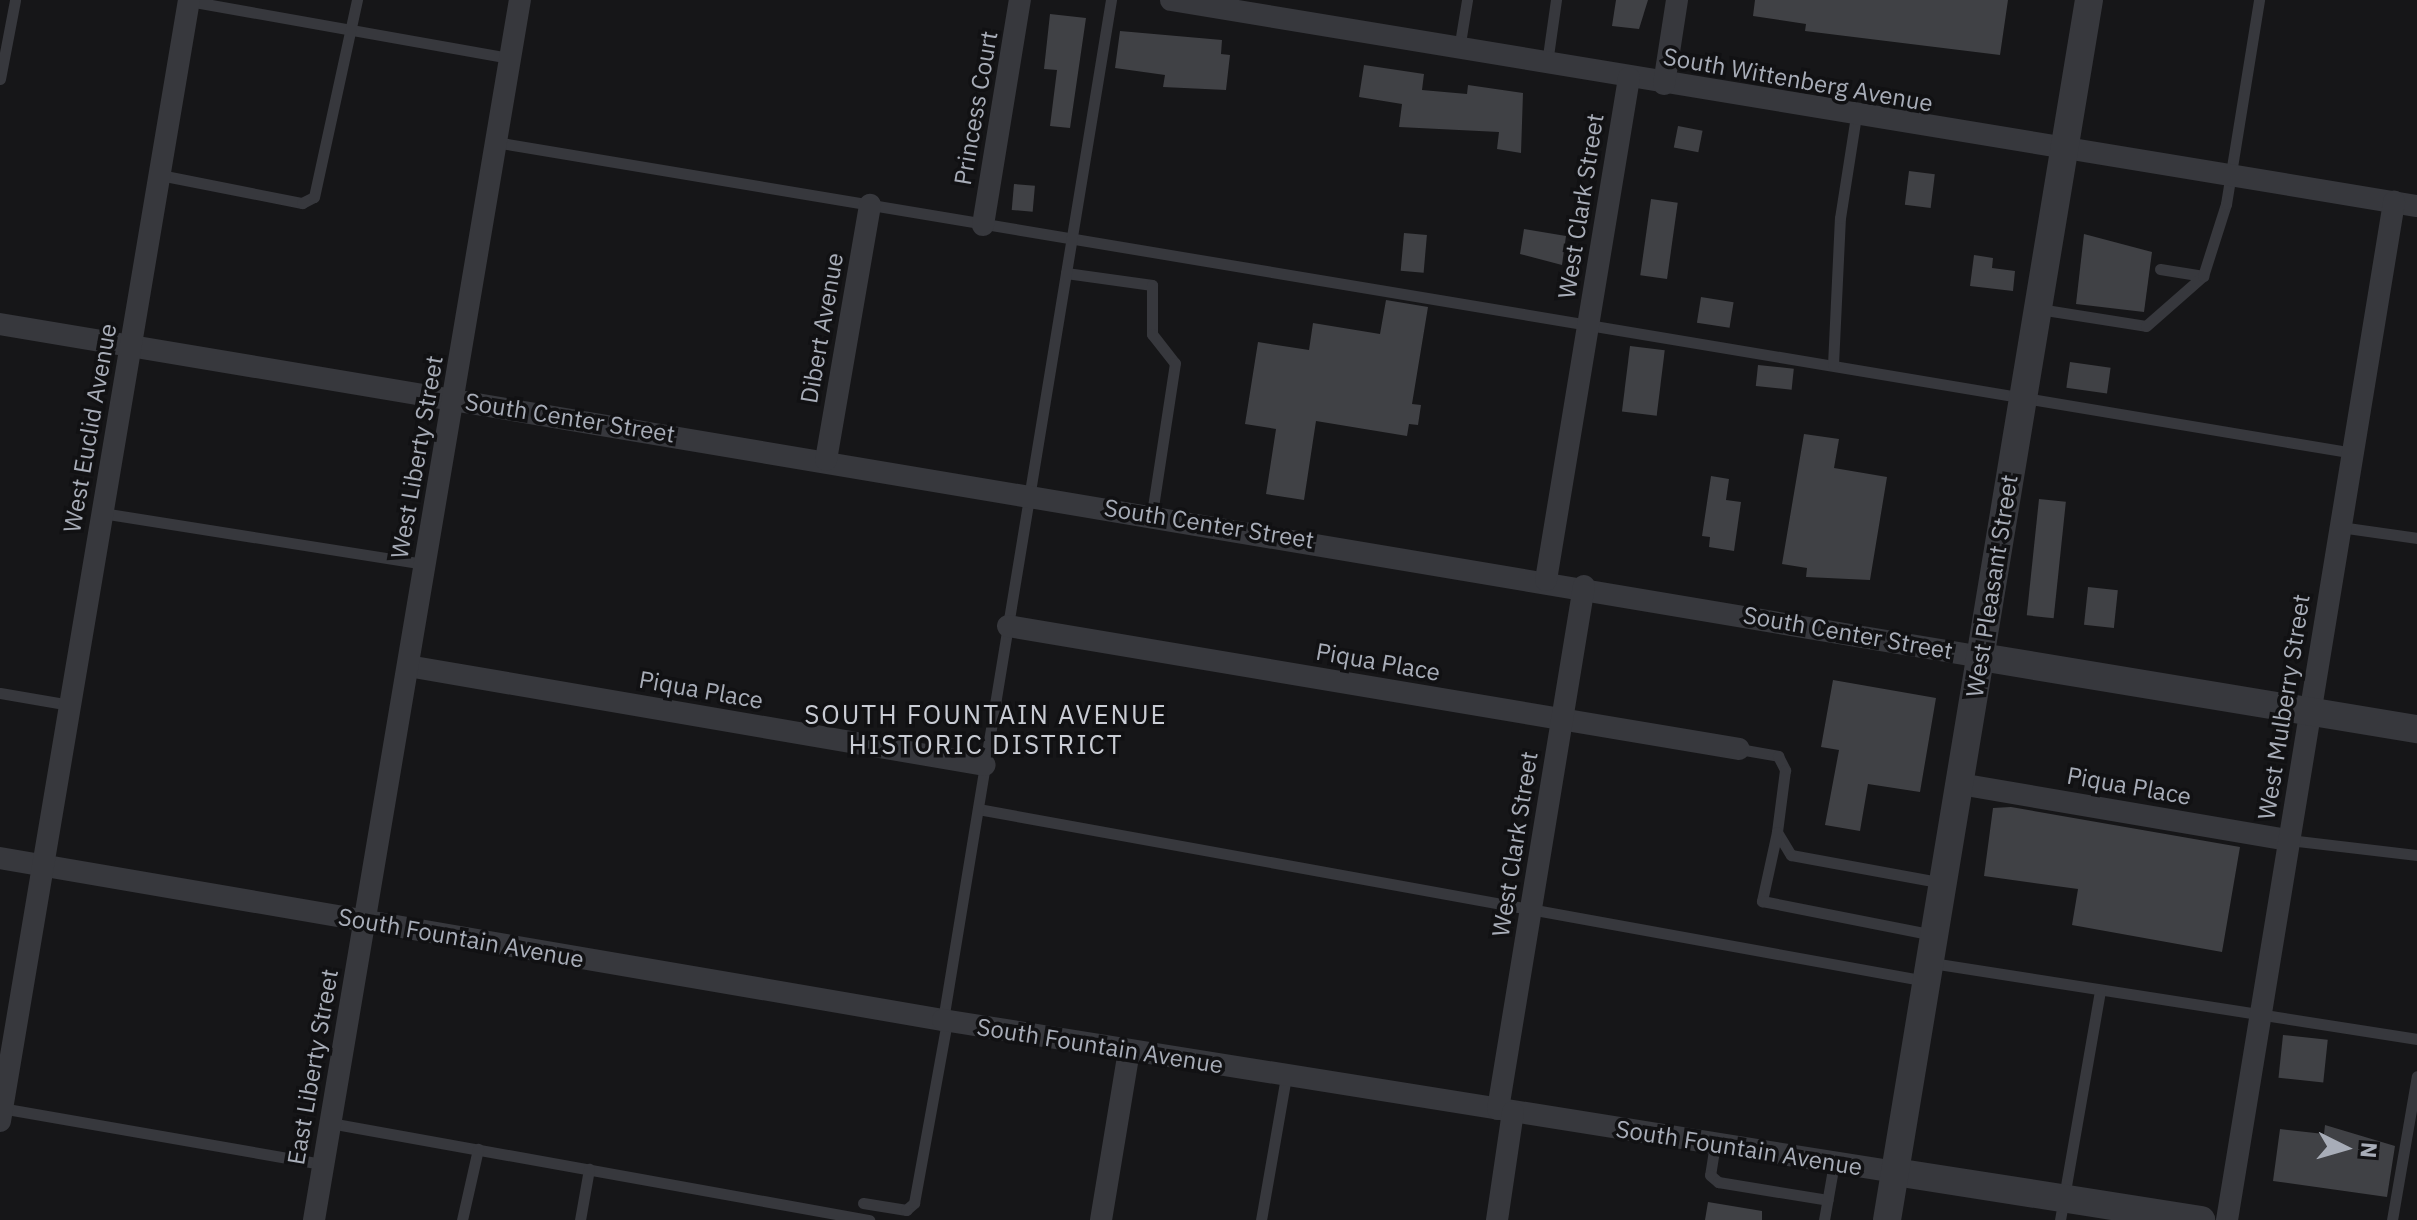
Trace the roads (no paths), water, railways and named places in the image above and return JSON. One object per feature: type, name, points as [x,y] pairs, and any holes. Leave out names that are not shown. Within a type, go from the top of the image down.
[{"type":"street","name":"West Liberty Street","points":[[364,922],[520,0]]},
{"type":"street","name":"Princess Court","points":[[983,225],[1020,0]]},
{"type":"street","name":"South Wittenberg Avenue","points":[[1171,0],[1288,10],[1459,49],[2064,152],[2417,206]]},
{"type":"street","points":[[1664,84],[1677,0]]},
{"type":"street","name":"West Pleasant Street","points":[[1887,1220],[2089,0]]},
{"type":"street","name":"West Euclid Avenue","points":[[1,1113],[8,1022],[43,866],[189,1]]},
{"type":"street","name":"West Clark Street","points":[[1546,580],[1629,78]]},
{"type":"street","name":"West Mulberry Street","points":[[2227,1220],[2394,202]]},
{"type":"street","name":"Dibert Avenue","points":[[826,460],[870,205]]},
{"type":"street","name":"South Center Street","points":[[0,324],[1584,586],[1981,657],[2417,729]]},
{"type":"street","name":"West Clark Street","points":[[1497,1220],[1506,1111],[1531,911],[1584,586]]},
{"type":"street","name":"Piqua Place","points":[[1008,626],[1739,749]]},
{"type":"street","name":"Piqua Place","points":[[408,666],[985,765]]},
{"type":"street","name":"Piqua Place","points":[[1960,784],[2289,840]]},
{"type":"street","name":"South Fountain Avenue","points":[[0,858],[1286,1077],[1895,1172],[2062,1209],[2201,1220]]},
{"type":"street","name":"East Liberty Street","points":[[314,1220],[364,922]]},
{"type":"street","points":[[1101,1220],[1129,1050]]},
{"type":"lane","points":[[0,79],[15,0]]},
{"type":"lane","points":[[160,175],[302,203],[314,197],[357,0]]},
{"type":"lane","points":[[863,1203],[906,1210],[914,1203],[1111,0]]},
{"type":"lane","points":[[1459,49],[1467,0]]},
{"type":"lane","points":[[1547,64],[1556,0]]},
{"type":"lane","points":[[2038,309],[2146,326],[2203,276],[2230,177],[2259,0]]},
{"type":"lane","points":[[189,1],[510,58]]},
{"type":"lane","points":[[1833,365],[1840,218],[1856,116]]},
{"type":"lane","points":[[495,142],[2023,395],[2353,453]]},
{"type":"lane","points":[[2160,269],[2203,276]]},
{"type":"lane","points":[[1066,273],[1152,285],[1152,334],[1175,363],[1152,514]]},
{"type":"lane","points":[[102,513],[425,564]]},
{"type":"lane","points":[[2340,527],[2417,538]]},
{"type":"lane","points":[[0,693],[70,705]]},
{"type":"lane","points":[[1739,749],[1778,756],[1785,770],[1777,832],[1762,901],[1931,960]]},
{"type":"lane","points":[[978,809],[1531,911],[1931,960],[2260,1017],[2417,1039]]},
{"type":"lane","points":[[1777,832],[1791,855],[1943,883]]},
{"type":"lane","points":[[2289,840],[2417,855]]},
{"type":"lane","points":[[2062,1209],[2100,990]]},
{"type":"lane","points":[[2392,1220],[2417,1076]]},
{"type":"lane","points":[[1261,1220],[1286,1077]]},
{"type":"lane","points":[[1,1113],[323,1164]]},
{"type":"lane","points":[[330,1123],[869,1220]]},
{"type":"lane","points":[[1715,1144],[1710,1175],[1718,1182],[1828,1200]]},
{"type":"lane","points":[[462,1220],[478,1149]]},
{"type":"lane","points":[[1824,1220],[1834,1163]]},
{"type":"lane","points":[[580,1220],[589,1169]]},
{"type":"district","name":"SOUTH FOUNTAIN AVENUE HISTORIC DISTRICT","points":[[986,730]]}]
